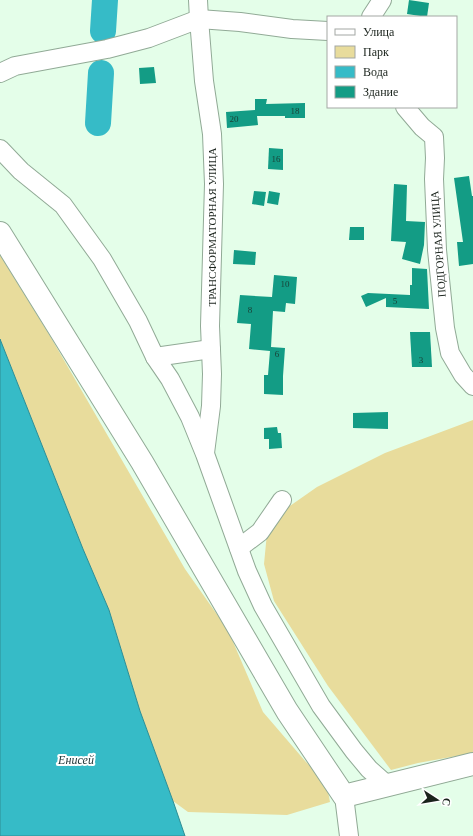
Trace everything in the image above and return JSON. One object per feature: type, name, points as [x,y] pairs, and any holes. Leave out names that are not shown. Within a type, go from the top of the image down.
[{"type":"street","name":"ТРАНСФОРМАТОРНАЯ УЛИЦА","points":[[198,0],[204,81],[212,134],[214,176],[210,326],[211,406],[205,454]]},
{"type":"street","points":[[372,16],[382,0]]},
{"type":"street","points":[[0,73],[15,66],[106,49],[149,38],[199,19],[240,22],[292,29],[327,31]]},
{"type":"street","name":"ПОДГОРНАЯ УЛИЦА","points":[[406,108],[422,127],[434,137],[437,250],[445,328],[450,353],[463,375],[473,386]]},
{"type":"street","points":[[0,150],[21,171],[63,205],[102,259],[138,321],[155,357],[170,379],[190,417],[239,548],[263,606],[321,706],[369,769],[387,785]]},
{"type":"street","points":[[0,233],[142,462],[287,711],[344,796],[349,836]]},
{"type":"street","points":[[155,357],[211,349]]},
{"type":"street","points":[[239,548],[260,532],[282,500]]},
{"type":"street","points":[[344,796],[473,764]]},
{"type":"green space","points":[[0,255],[50,336],[185,569],[228,630],[263,712],[306,762],[326,781],[330,802],[287,815],[188,812],[173,801],[140,711],[109,610],[83,549],[0,339]]},
{"type":"green space","points":[[473,420],[473,753],[418,763],[391,770],[328,686],[274,601],[264,564],[267,533],[287,508],[317,487],[385,453]]},
{"type":"water","name":"Енисей","points":[[0,339],[83,549],[109,610],[140,711],[185,836],[0,836]]},
{"type":"building","points":[[409,0],[429,3],[427,16],[407,14]]},
{"type":"building","points":[[154,67],[156,83],[140,84],[139,68]]},
{"type":"building","points":[[255,99],[267,99],[266,104],[305,103],[305,118],[257,116],[258,125],[227,128],[226,112],[255,110]]},
{"type":"building","points":[[269,148],[283,149],[283,170],[268,169]]},
{"type":"building","points":[[469,176],[473,196],[473,264],[459,266],[457,242],[463,242],[454,178]]},
{"type":"building","points":[[394,184],[407,185],[406,221],[425,222],[424,245],[420,264],[402,259],[406,242],[391,241]]},
{"type":"building","points":[[254,191],[266,192],[264,206],[252,204]]},
{"type":"building","points":[[269,191],[280,193],[278,205],[267,203]]},
{"type":"building","points":[[350,227],[364,227],[364,240],[349,240]]},
{"type":"building","points":[[234,250],[256,252],[255,265],[233,264]]},
{"type":"building","points":[[412,268],[427,269],[429,309],[386,307],[386,298],[366,307],[361,296],[368,293],[410,295],[410,285],[412,285]]},
{"type":"building","points":[[274,275],[297,277],[295,304],[286,303],[285,312],[273,311],[271,347],[285,348],[283,395],[264,394],[264,375],[268,375],[270,351],[249,349],[251,324],[237,323],[240,295],[272,297]]},
{"type":"building","points":[[410,332],[430,332],[432,367],[412,367]]},
{"type":"building","points":[[388,412],[388,429],[353,428],[353,413]]},
{"type":"building","points":[[277,427],[278,433],[281,433],[282,448],[269,449],[269,439],[264,439],[264,428]]},
{"type":"waterway","points":[[103,31],[105,0]]},
{"type":"waterway","points":[[98,123],[101,73]]}]
